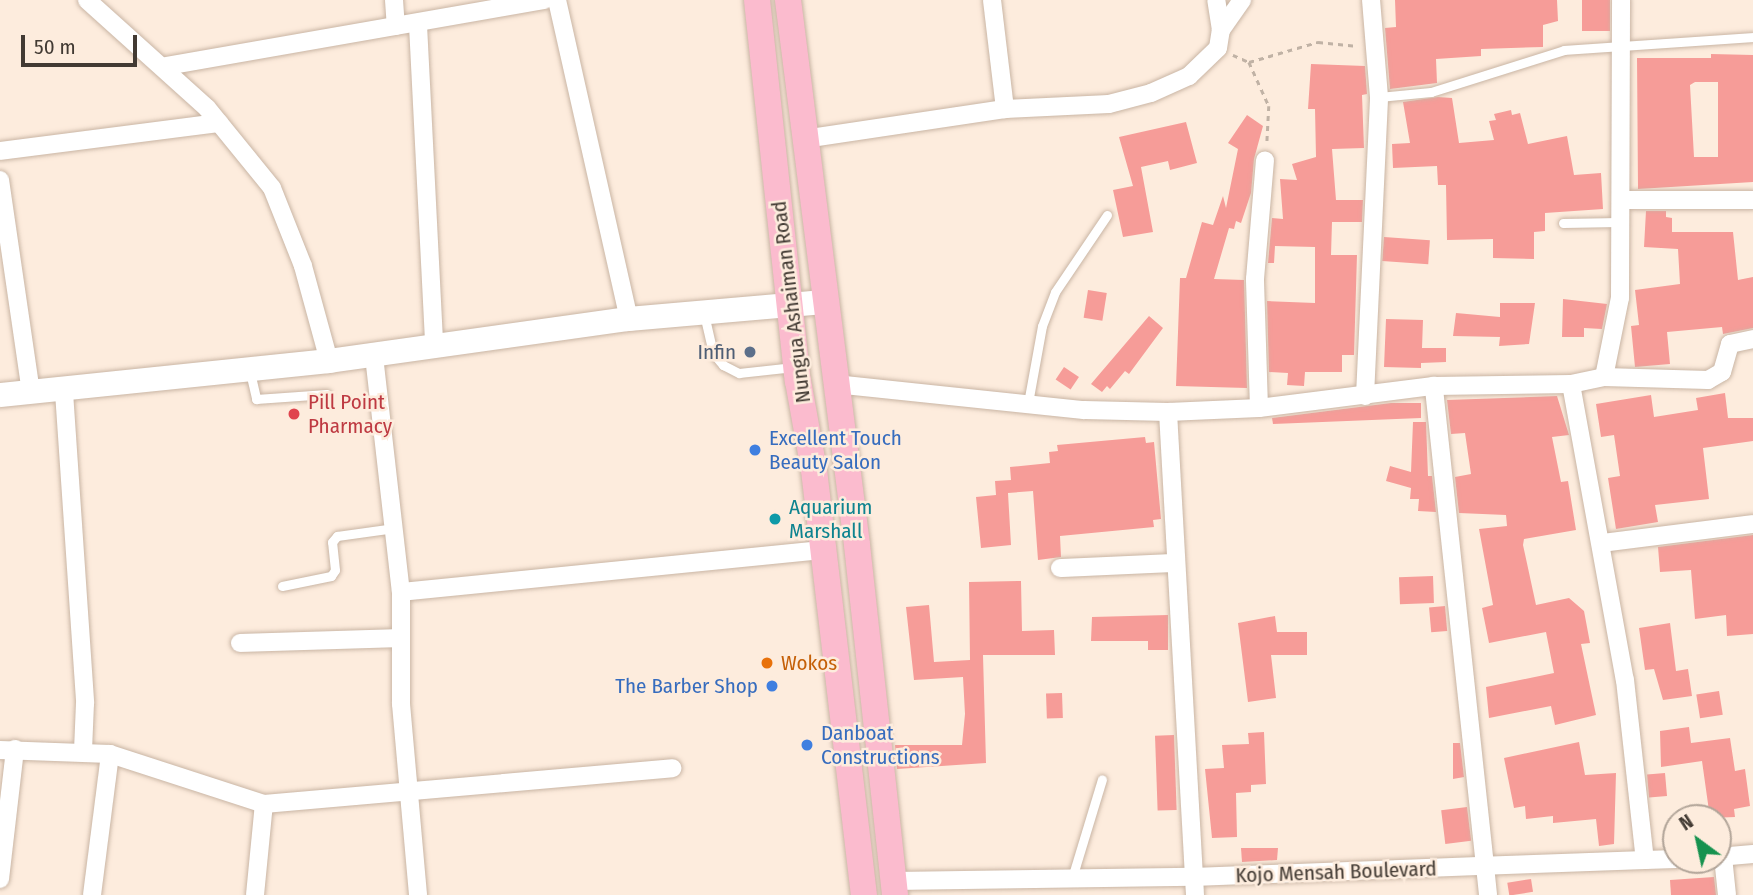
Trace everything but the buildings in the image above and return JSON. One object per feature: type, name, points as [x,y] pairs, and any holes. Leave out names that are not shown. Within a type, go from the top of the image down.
[{"type":"main road","name":"Nungua Ashaiman Road","points":[[757,0],[796,367],[823,550],[864,895]]},
{"type":"main road","name":"Nungua Ashaiman Road","points":[[788,0],[894,888]]},
{"type":"street","points":[[87,0],[166,66],[219,123],[272,188],[286,212],[329,361]]},
{"type":"street","points":[[394,0],[396,26]]},
{"type":"street","points":[[166,66],[396,26],[418,25],[544,0]]},
{"type":"street","points":[[557,0],[629,318]]},
{"type":"street","points":[[992,0],[1005,110]]},
{"type":"street","points":[[804,139],[1005,110],[1109,104],[1150,93],[1189,76],[1218,48],[1221,30],[1216,0]]},
{"type":"street","points":[[1221,30],[1242,0]]},
{"type":"street","points":[[1365,396],[1379,97],[1371,0]]},
{"type":"street","points":[[1604,377],[1620,298],[1619,222],[1623,200],[1620,47],[1622,0]]},
{"type":"street","points":[[418,25],[434,346]]},
{"type":"street","points":[[0,151],[219,123]]},
{"type":"street","points":[[1259,408],[1255,279],[1265,160]]},
{"type":"street","points":[[0,180],[31,393]]},
{"type":"street","points":[[1623,200],[1753,200]]},
{"type":"street","points":[[0,395],[64,391],[374,356],[629,318],[823,302]]},
{"type":"street","points":[[835,384],[1028,403],[1168,412],[1259,408],[1434,386],[1571,384],[1604,377],[1709,380],[1722,372],[1730,344],[1753,339]]},
{"type":"street","points":[[374,356],[401,592],[407,793],[418,895]]},
{"type":"street","points":[[1571,384],[1625,680],[1645,860],[1662,859]]},
{"type":"street","points":[[1434,386],[1488,895]]},
{"type":"street","points":[[64,391],[85,703],[83,751]]},
{"type":"street","points":[[1168,412],[1194,886]]},
{"type":"street","points":[[1602,543],[1753,524]]},
{"type":"street","points":[[401,592],[823,550]]},
{"type":"street","points":[[1060,568],[1175,563]]},
{"type":"street","points":[[240,643],[401,638]]},
{"type":"street","points":[[0,879],[7,749],[110,754],[264,804],[672,768]]},
{"type":"street","points":[[92,895],[110,754]]},
{"type":"street","points":[[255,895],[264,804]]},
{"type":"street","points":[[1732,856],[1753,854]]},
{"type":"street","name":"Kojo Mensah Boulevard","points":[[894,888],[1072,878],[1194,886],[1485,866],[1645,860]]},
{"type":"street","points":[[1723,874],[1727,895]]},
{"type":"lane","points":[[1379,97],[1431,92],[1563,50],[1753,37]]},
{"type":"lane","points":[[1028,403],[1042,326],[1055,292],[1107,215]]},
{"type":"lane","points":[[1563,223],[1619,222]]},
{"type":"lane","points":[[704,313],[713,353],[723,365],[739,373],[796,367]]},
{"type":"lane","points":[[250,370],[256,399],[327,394]]},
{"type":"lane","points":[[282,586],[331,576],[335,570],[332,542],[337,536],[394,528]]},
{"type":"lane","points":[[1072,878],[1102,779]]},
{"type":"path","points":[[1265,160],[1269,106],[1249,62],[1318,42],[1375,48]]},
{"type":"place","name":"Infin","points":[[750,352]]},
{"type":"place","name":"Pill Point Pharmacy","points":[[294,414]]},
{"type":"place","name":"Excellent Touch Beauty Salon","points":[[755,450]]},
{"type":"place","name":"Aquarium Marshall","points":[[775,519]]},
{"type":"place","name":"Wokos","points":[[767,663]]},
{"type":"place","name":"The Barber Shop","points":[[772,686]]},
{"type":"place","name":"Danboat Constructions","points":[[807,745]]}]
